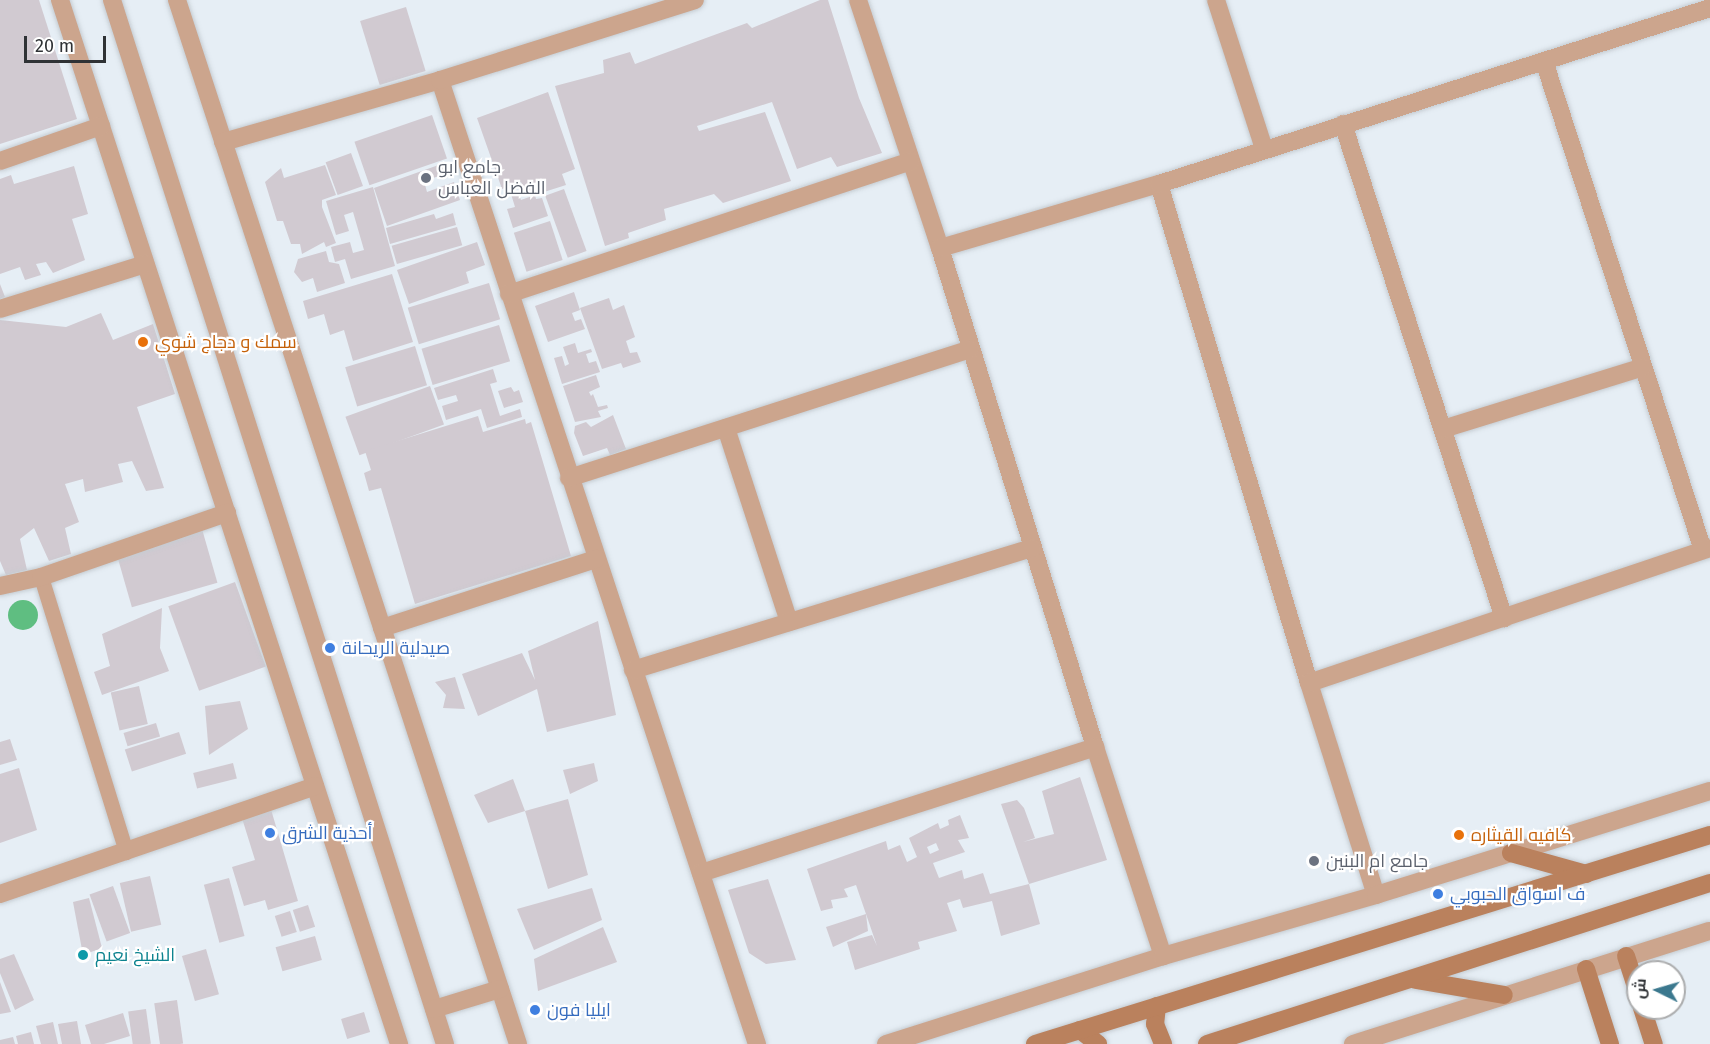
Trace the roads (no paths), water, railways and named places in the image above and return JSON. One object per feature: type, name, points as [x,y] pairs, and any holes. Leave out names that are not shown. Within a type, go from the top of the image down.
[{"type":"main road","points":[[1035,1044],[1710,835]]},
{"type":"main road","points":[[1511,854],[1586,874]]},
{"type":"main road","points":[[1207,1044],[1710,883]]},
{"type":"main road","points":[[1626,956],[1627,960]]},
{"type":"main road","points":[[1587,969],[1610,1044]]},
{"type":"main road","points":[[1411,979],[1504,995]]},
{"type":"main road","points":[[1157,1006],[1155,1024],[1163,1044]]},
{"type":"main road","points":[[1646,1020],[1654,1044]]},
{"type":"main road","points":[[1080,1030],[1098,1044]]},
{"type":"street","points":[[60,0],[399,1044]]},
{"type":"street","points":[[112,0],[445,1044]]},
{"type":"street","points":[[177,0],[518,1044]]},
{"type":"street","points":[[223,142],[440,80],[695,0]]},
{"type":"street","points":[[858,0],[940,248],[1032,548],[1163,956]]},
{"type":"street","points":[[1216,0],[1264,149]]},
{"type":"street","points":[[940,248],[1159,184],[1710,9]]},
{"type":"street","points":[[1309,683],[1706,549],[1643,367],[1544,61]]},
{"type":"street","points":[[440,80],[508,294],[757,1044]]},
{"type":"street","points":[[1343,124],[1504,618]]},
{"type":"street","points":[[0,161],[101,126]]},
{"type":"street","points":[[508,294],[911,161]]},
{"type":"street","points":[[1159,184],[1309,683],[1376,895]]},
{"type":"street","points":[[0,309],[145,264]]},
{"type":"street","points":[[569,478],[970,349]]},
{"type":"street","points":[[1443,429],[1643,367]]},
{"type":"street","points":[[726,428],[789,622]]},
{"type":"street","points":[[0,586],[41,577],[227,513]]},
{"type":"street","points":[[633,670],[1032,548]]},
{"type":"street","points":[[382,628],[596,559]]},
{"type":"street","points":[[701,873],[1095,747]]},
{"type":"street","points":[[0,894],[315,786]]},
{"type":"street","points":[[886,1044],[1163,956],[1376,895],[1710,791]]},
{"type":"street","points":[[1353,1044],[1710,931]]},
{"type":"street","points":[[434,1009],[500,989]]},
{"type":"lane","points":[[41,577],[126,852]]},
{"type":"place","name":"جامع ابو الفضل العباس","points":[[426,178]]},
{"type":"place","name":"سمك و دجاج شوي","points":[[143,342]]},
{"type":"place","name":"صيدلية الريحانة","points":[[330,648]]},
{"type":"place","name":"أحذية الشرق","points":[[270,833]]},
{"type":"place","name":"كافيه القيثاره","points":[[1459,835]]},
{"type":"place","name":"جامع ام البنين","points":[[1314,861]]},
{"type":"place","name":"ف اسواق الحبوبي","points":[[1438,894]]},
{"type":"place","name":"الشيخ نعيم","points":[[83,955]]},
{"type":"place","name":"ايليا فون","points":[[535,1010]]}]
